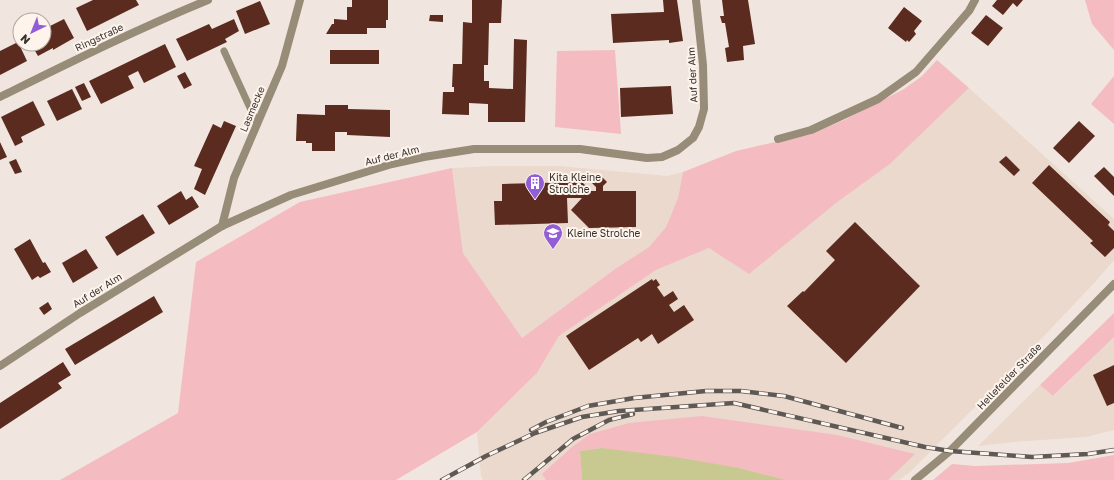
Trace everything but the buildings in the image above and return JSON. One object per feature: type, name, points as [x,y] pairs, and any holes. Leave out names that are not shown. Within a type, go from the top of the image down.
[{"type":"street","name":"Ringstraße","points":[[0,97],[154,23],[208,0]]},
{"type":"street","name":"Lasmecke","points":[[222,226],[234,178],[282,66],[300,0]]},
{"type":"street","name":"Auf der Alm","points":[[0,366],[80,312],[222,226],[291,195],[392,164],[474,149],[580,149],[647,158],[662,157],[678,150],[692,138],[699,127],[704,109],[702,65],[696,0]]},
{"type":"street","points":[[778,139],[811,130],[878,100],[916,72],[968,11],[975,0]]},
{"type":"street","name":"Hellefelder Straße","points":[[917,478],[950,451],[1114,284]]},
{"type":"lane","points":[[224,51],[257,123]]},
{"type":"shaded area","points":[[1085,0],[1114,0],[1114,50],[1092,24]]},
{"type":"shaded area","points":[[615,50],[621,134],[555,127],[557,51]]},
{"type":"shaded area","points":[[937,60],[969,88],[890,164],[836,203],[749,274],[709,248],[656,270],[559,336],[537,373],[477,432],[396,480],[60,480],[178,413],[196,262],[300,202],[452,168],[463,253],[522,338],[615,269],[649,247],[666,227],[678,198],[683,172],[736,151],[810,134],[844,120],[904,89],[922,76]]},
{"type":"shaded area","points":[[1114,76],[1114,124],[1091,104]]},
{"type":"shaded area","points":[[969,88],[1114,219],[1114,260],[1009,373],[909,473],[899,480],[483,480],[481,476],[477,432],[537,373],[559,336],[656,270],[709,248],[836,203],[890,164]]},
{"type":"shaded area","name":"Kleine Strolche","points":[[494,166],[559,166],[667,176],[683,172],[678,198],[666,227],[649,247],[615,269],[522,338],[463,253],[452,168]]},
{"type":"shaded area","points":[[1114,313],[1114,337],[1053,396],[1040,385]]},
{"type":"shaded area","points":[[1114,337],[1114,430],[1086,437],[978,446],[1040,385],[1054,396]]},
{"type":"shaded area","points":[[702,416],[837,435],[915,454],[888,480],[786,480],[739,468],[602,448],[580,451],[582,480],[546,480],[542,474],[572,447],[590,434],[629,423]]},
{"type":"shaded area","points":[[602,448],[675,457],[739,468],[786,480],[582,480],[580,451]]},
{"type":"shaded area","points":[[1114,455],[1114,480],[933,480],[952,464],[975,466],[1068,463]]},
{"type":"railway","points":[[531,430],[546,422],[588,406],[634,398],[706,391],[741,391],[784,396],[902,428]]},
{"type":"railway","points":[[442,480],[486,456],[535,433],[582,417],[619,411],[734,403],[925,447],[950,451],[1032,457],[1088,454],[1114,450]]},
{"type":"railway","points":[[524,480],[573,439],[609,420],[633,414]]},
{"type":"place","name":"Kita Kleine Strolche","points":[[535,200]]},
{"type":"place","name":"Kleine Strolche","points":[[553,250]]}]
